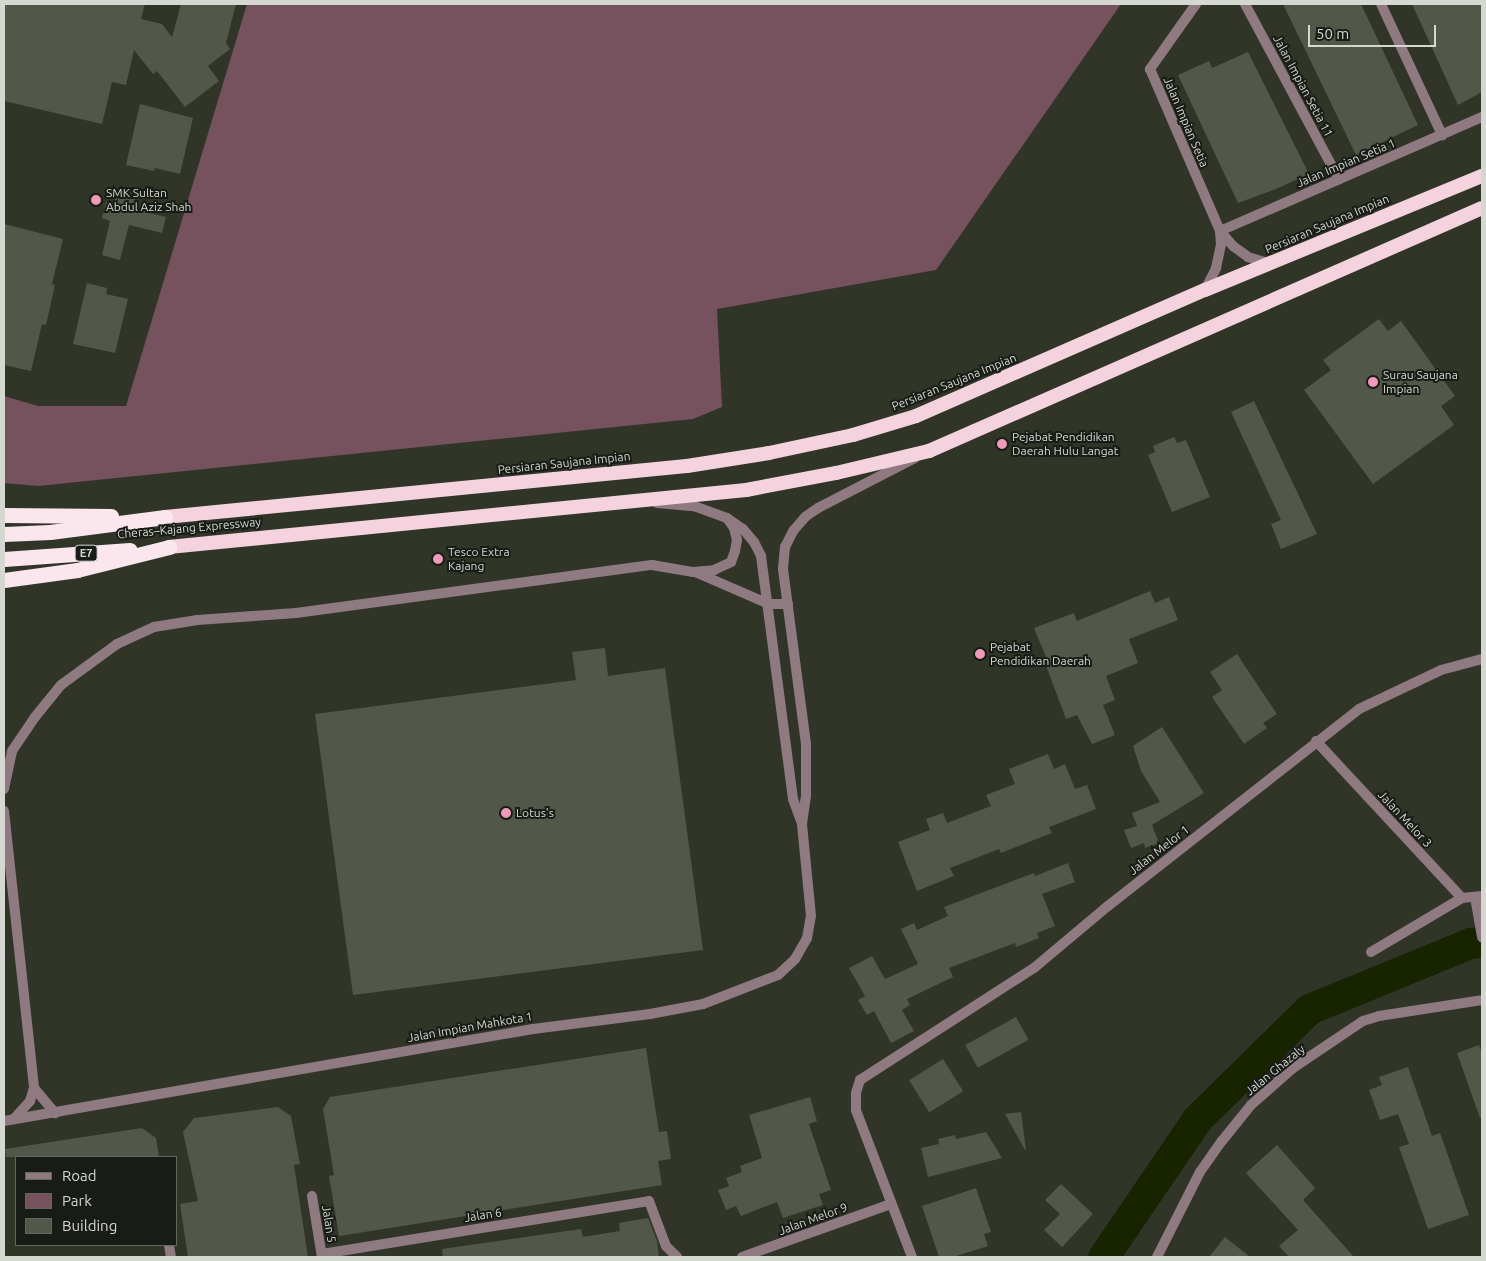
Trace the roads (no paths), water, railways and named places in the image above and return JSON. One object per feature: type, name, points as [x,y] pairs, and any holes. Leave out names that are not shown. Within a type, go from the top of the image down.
[{"type":"highway","name":"Persiaran Saujana Impian","points":[[284,505],[687,466],[769,453],[853,436],[916,416],[1205,290],[1482,176]]},
{"type":"highway","points":[[635,502],[746,490],[836,474],[929,451],[1482,208]]},
{"type":"highway","name":"Cheras–Kajang Expressway","points":[[4,559],[169,547],[287,534],[635,502]]},
{"type":"highway","name":"Cheras–Kajang Expressway","points":[[4,534],[50,532],[165,517],[284,505]]},
{"type":"highway","points":[[4,514],[165,517]]},
{"type":"highway","points":[[4,580],[77,570],[169,547]]},
{"type":"street","name":"Jalan Impian Setia","points":[[1196,4],[1150,69],[1220,231],[1233,246],[1248,257],[1271,264]]},
{"type":"street","name":"Jalan Impian Setia 11","points":[[1245,4],[1338,180]]},
{"type":"street","points":[[1381,4],[1442,135]]},
{"type":"street","name":"Jalan Impian Setia 1","points":[[1220,231],[1482,117]]},
{"type":"street","name":"Jalan Impian Setia","points":[[1205,290],[1216,268],[1221,245],[1220,231]]},
{"type":"street","points":[[802,824],[806,794],[806,744],[783,569],[785,547],[792,530],[805,517],[818,508],[929,451]]},
{"type":"street","points":[[635,502],[694,506],[727,518],[743,529],[754,542],[765,571],[793,799],[802,824]]},
{"type":"street","points":[[4,789],[12,751],[35,717],[61,685],[117,644],[154,627],[197,620],[296,613],[652,566],[693,572],[714,570],[731,562],[736,551],[737,540],[734,528],[727,518]]},
{"type":"street","points":[[693,572],[769,604],[788,604]]},
{"type":"street","name":"Jalan Melor 1","points":[[892,1204],[856,1110],[856,1093],[860,1080],[1034,968],[1316,741],[1367,703],[1441,670],[1482,659]]},
{"type":"street","name":"Jalan Melor 3","points":[[1316,741],[1462,898]]},
{"type":"street","points":[[4,811],[34,1088],[30,1101],[9,1120]]},
{"type":"street","name":"Jalan Impian Mahkota 1","points":[[9,1120],[533,1029],[650,1014],[703,1004],[755,985],[778,975],[795,959],[807,938],[810,916],[802,824]]},
{"type":"street","points":[[1371,952],[1462,898],[1479,896],[1477,909],[1482,936]]},
{"type":"street","name":"Jalan Ghazaly","points":[[1157,1257],[1200,1172],[1222,1141],[1251,1105],[1292,1068],[1363,1021],[1379,1016],[1482,1000]]},
{"type":"street","points":[[34,1088],[44,1104],[55,1113]]},
{"type":"street","name":"Jalan 5","points":[[312,1196],[322,1256]]},
{"type":"street","name":"Jalan 6","points":[[322,1256],[649,1201],[666,1246],[677,1257]]},
{"type":"street","points":[[892,1204],[912,1257]]},
{"type":"street","name":"Jalan Melor 9","points":[[742,1257],[892,1204]]},
{"type":"waterway","points":[[1103,1257],[1197,1119],[1309,1009],[1470,943],[1482,942]]},
{"type":"place","name":"SMK Sultan Abdul Aziz Shah","points":[[96,200]]},
{"type":"place","name":"Surau Saujana Impian","points":[[1373,382]]},
{"type":"place","name":"Pejabat Pendidikan Daerah Hulu Langat","points":[[1002,444]]},
{"type":"place","name":"Tesco Extra Kajang","points":[[438,559]]},
{"type":"place","name":"Pejabat Pendidikan Daerah","points":[[980,654]]},
{"type":"place","name":"Lotus's","points":[[506,813]]}]
